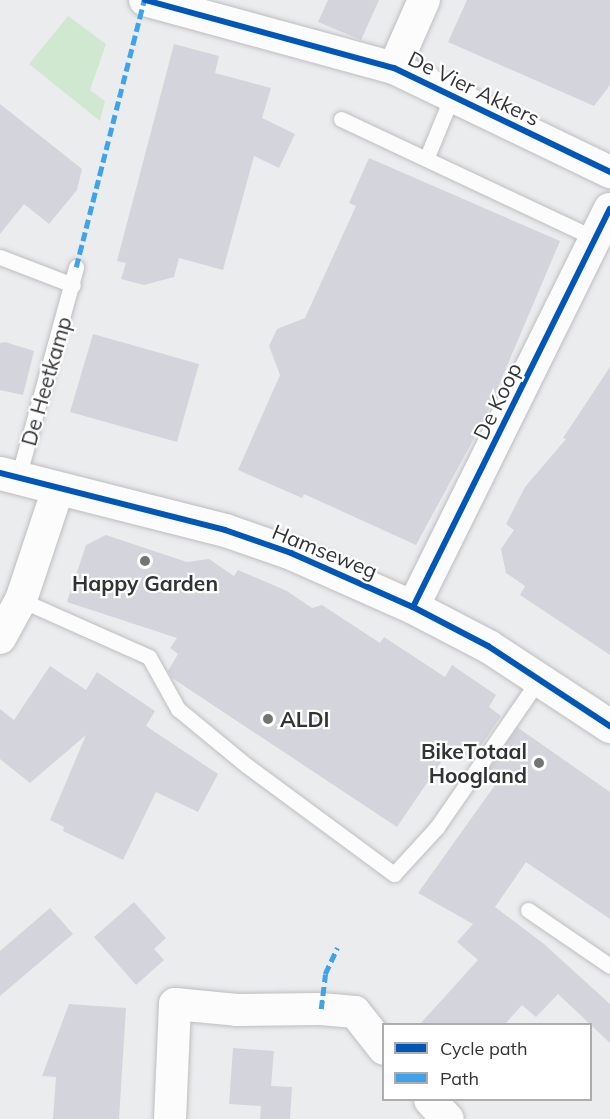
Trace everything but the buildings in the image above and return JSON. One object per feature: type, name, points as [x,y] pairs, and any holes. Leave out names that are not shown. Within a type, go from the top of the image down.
[{"type":"street","name":"De Vier Akkers","points":[[145,0],[394,68],[610,172]]},
{"type":"street","points":[[394,68],[424,0]]},
{"type":"street","name":"De Koop","points":[[413,607],[610,209]]},
{"type":"street","name":"Hamseweg","points":[[9,475],[243,536],[291,553],[413,607],[488,646],[610,726]]},
{"type":"street","points":[[0,638],[21,600],[58,489]]},
{"type":"street","points":[[170,1119],[175,1004],[237,1010],[321,1009],[355,1012],[382,1046]]},
{"type":"street","points":[[431,1101],[448,1119]]},
{"type":"lane","points":[[427,158],[452,96]]},
{"type":"lane","points":[[341,119],[596,238]]},
{"type":"lane","points":[[0,258],[73,285]]},
{"type":"lane","name":"De Heetkamp","points":[[9,475],[73,285],[76,267]]},
{"type":"lane","points":[[21,600],[149,657],[178,709],[246,765],[394,874],[437,827],[539,679]]},
{"type":"lane","points":[[528,910],[610,966]]},
{"type":"green space","points":[[68,16],[106,44],[90,90],[105,101],[100,121],[29,64]]},
{"type":"marked path","points":[[76,267],[144,0]]},
{"type":"marked path","points":[[321,1009],[325,974],[337,948]]},
{"type":"cycle path","points":[[145,0],[394,68],[610,172]]},
{"type":"cycle path","points":[[413,607],[610,209]]},
{"type":"cycle path","points":[[0,473],[225,530],[291,553],[413,607],[488,646],[610,726]]},
{"type":"place","name":"Happy Garden","points":[[145,561]]},
{"type":"place","name":"ALDI","points":[[268,719]]},
{"type":"place","name":"BikeTotaal Hoogland","points":[[539,763]]}]
